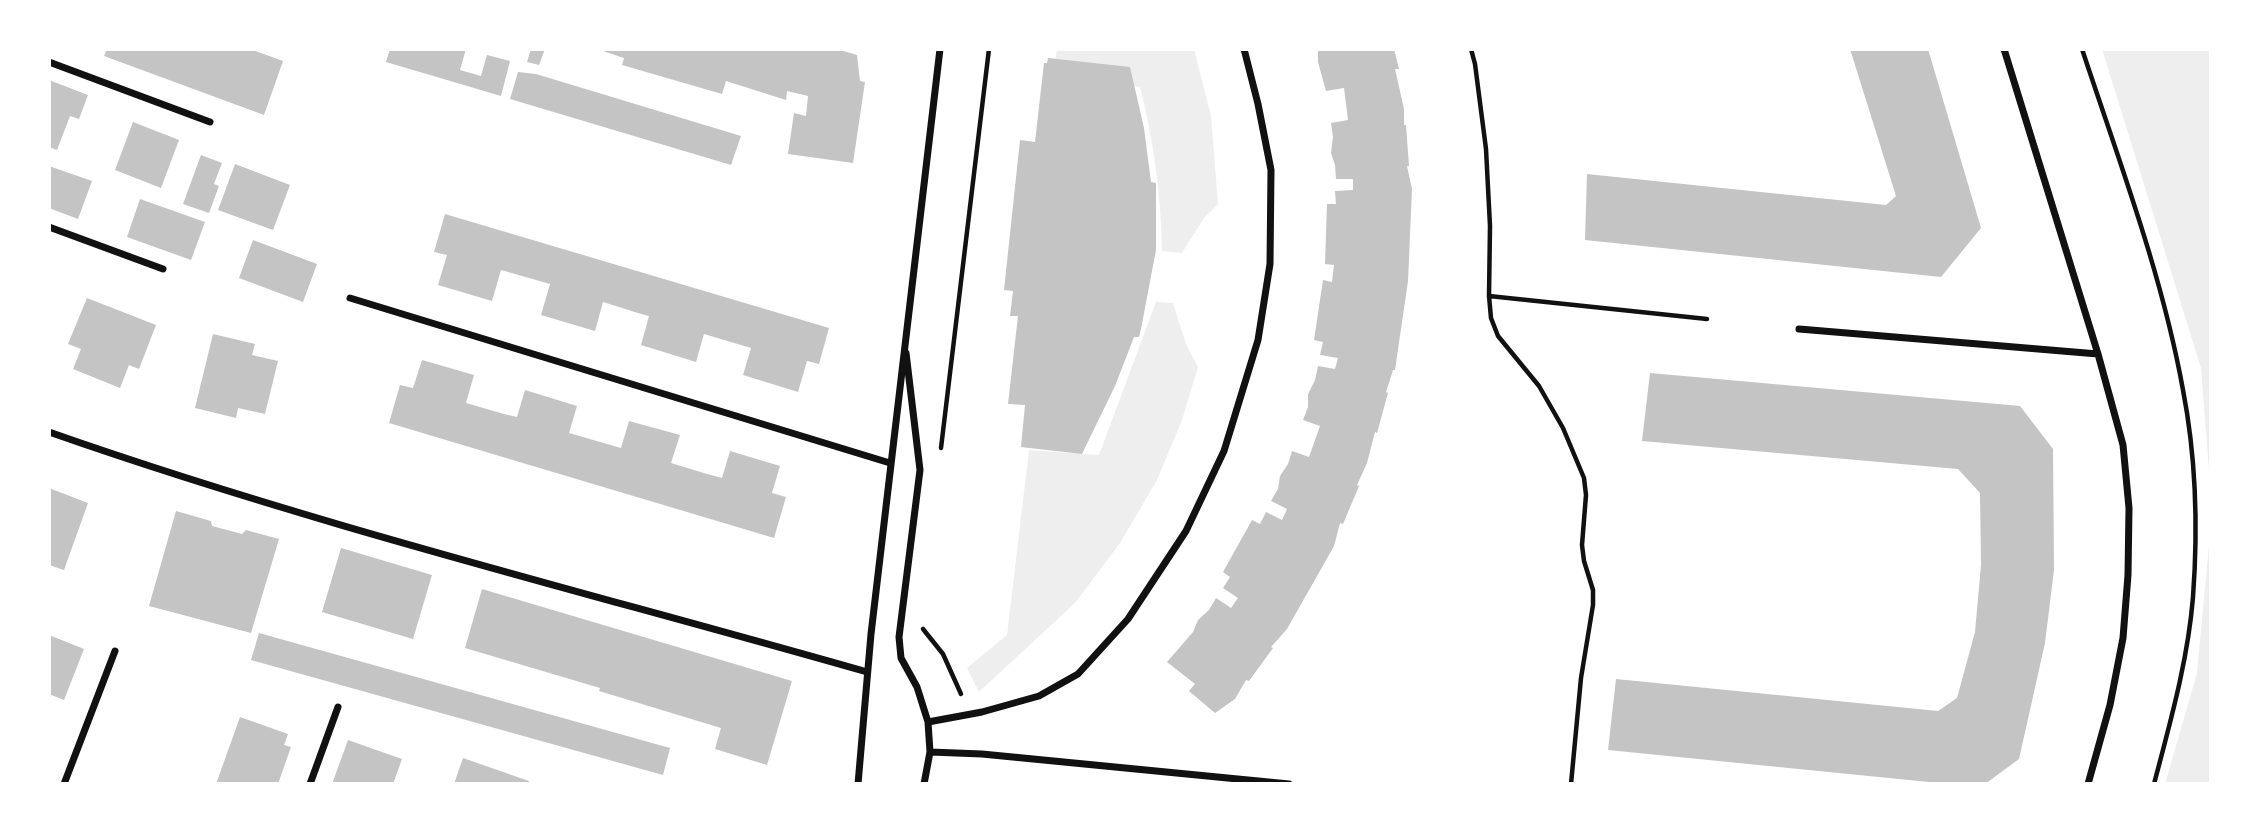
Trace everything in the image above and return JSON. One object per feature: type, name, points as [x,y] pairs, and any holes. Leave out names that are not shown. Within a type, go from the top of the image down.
[{"type":"street","points":[[858,784],[867,671],[890,463],[940,49]]},
{"type":"street","points":[[929,722],[1039,696],[1078,674],[1128,619],[1186,531],[1224,452],[1258,340],[1270,264],[1271,170],[1244,49]]},
{"type":"street","points":[[2004,49],[2098,354],[2123,445],[2129,508],[2123,638],[2110,705],[2088,784]]},
{"type":"street","points":[[49,62],[210,122]]},
{"type":"street","points":[[49,227],[163,269]]},
{"type":"street","points":[[349,298],[890,463]]},
{"type":"street","points":[[1799,329],[2098,354]]},
{"type":"street","points":[[905,341],[920,470],[900,637],[901,658],[917,687],[929,722],[930,752],[924,784]]},
{"type":"street","points":[[49,432],[150,467],[294,510],[867,671]]},
{"type":"street","points":[[64,784],[115,651]]},
{"type":"street","points":[[310,784],[338,707]]},
{"type":"street","points":[[930,752],[982,754],[1289,784]]},
{"type":"path","points":[[941,449],[989,49]]},
{"type":"path","points":[[1471,49],[1486,149],[1491,318],[1499,336],[1539,386],[1563,428],[1584,478],[1586,495],[1582,545],[1594,605],[1581,678],[1570,784]]},
{"type":"path","points":[[2082,49],[2158,285],[2183,390],[2190,437],[2195,532],[2192,599],[2184,659],[2154,784]]},
{"type":"path","points":[[1489,296],[1707,319]]},
{"type":"path","points":[[921,621],[922,628],[943,654],[956,679],[968,714]]},
{"type":"shaded area","points":[[1057,49],[1194,49],[1211,116],[1218,204],[1204,218],[1182,253],[1162,251],[1156,169],[1140,87],[1053,76]]},
{"type":"shaded area","points":[[2102,49],[2211,49],[2211,496],[2201,368]]},
{"type":"shaded area","points":[[1156,302],[1173,303],[1186,344],[1198,367],[1182,420],[1157,480],[1120,543],[1075,603],[979,692],[967,668],[1007,635],[1029,450],[1099,455]]},
{"type":"shaded area","points":[[2211,524],[2211,784],[2165,784],[2197,673]]},
{"type":"building","points":[[107,49],[250,49],[283,61],[264,115],[104,56]]},
{"type":"building","points":[[390,49],[466,49],[460,70],[481,76],[487,55],[510,61],[501,96],[386,62]]},
{"type":"building","points":[[531,49],[545,49],[539,65],[527,62]]},
{"type":"building","points":[[597,49],[837,49],[857,55],[860,81],[865,82],[853,163],[788,154],[794,113],[806,116],[808,96],[787,91],[786,100],[726,81],[722,94],[622,65],[624,58]]},
{"type":"building","points":[[1318,49],[1394,49],[1399,69],[1395,69],[1404,109],[1407,166],[1412,189],[1408,281],[1395,370],[1386,392],[1388,393],[1367,463],[1343,524],[1340,523],[1334,546],[1287,629],[1271,647],[1273,648],[1249,681],[1246,680],[1235,699],[1215,713],[1189,691],[1195,684],[1167,662],[1193,632],[1198,620],[1209,610],[1216,598],[1231,608],[1238,598],[1223,588],[1230,577],[1223,572],[1252,520],[1260,524],[1266,512],[1282,520],[1287,509],[1271,501],[1292,451],[1309,457],[1320,426],[1303,420],[1308,407],[1308,394],[1318,366],[1335,369],[1338,358],[1320,355],[1323,342],[1314,340],[1323,280],[1332,282],[1334,265],[1325,264],[1327,204],[1336,204],[1335,191],[1353,190],[1353,179],[1336,179],[1331,153],[1331,123],[1348,120],[1344,88],[1326,91],[1318,62]]},
{"type":"building","points":[[1850,49],[1928,49],[1981,228],[1941,277],[1585,240],[1587,174],[1886,205],[1896,196]]},
{"type":"building","points":[[1048,58],[1130,67],[1144,128],[1151,182],[1156,183],[1156,250],[1139,337],[1134,337],[1115,386],[1082,454],[1021,447],[1025,405],[1008,404],[1018,316],[1010,316],[1013,291],[1004,290],[1020,140],[1035,142],[1044,63],[1047,63]]},
{"type":"building","points":[[518,72],[536,74],[741,136],[731,165],[510,99]]},
{"type":"building","points":[[49,80],[88,95],[79,119],[70,116],[57,150],[49,147]]},
{"type":"building","points":[[133,122],[179,140],[161,188],[115,170]]},
{"type":"building","points":[[201,155],[222,163],[214,184],[219,186],[209,213],[183,204]]},
{"type":"building","points":[[235,164],[290,185],[273,230],[218,210]]},
{"type":"building","points":[[49,166],[92,181],[78,219],[49,208]]},
{"type":"building","points":[[140,199],[205,222],[191,260],[127,237]]},
{"type":"building","points":[[445,214],[829,328],[819,364],[807,361],[798,392],[743,375],[751,348],[704,334],[696,362],[641,345],[649,316],[603,302],[595,331],[541,315],[550,284],[501,270],[492,301],[438,285],[447,255],[434,252]]},
{"type":"building","points":[[253,240],[317,264],[303,302],[239,278]]},
{"type":"building","points":[[87,298],[156,325],[139,369],[129,365],[120,388],[73,369],[81,349],[68,344]]},
{"type":"building","points":[[213,334],[255,344],[252,355],[278,361],[265,414],[238,408],[236,418],[195,408]]},
{"type":"building","points":[[422,360],[474,375],[466,403],[517,417],[525,390],[577,406],[569,433],[621,448],[629,421],[680,435],[671,463],[707,474],[722,478],[730,451],[780,466],[772,493],[786,497],[774,538],[389,423],[400,385],[413,388]]},
{"type":"building","points":[[1650,373],[2020,406],[2053,449],[2054,570],[2045,643],[2019,759],[1985,784],[1949,784],[1608,750],[1616,679],[1938,711],[1957,698],[1975,632],[1981,565],[1980,493],[1958,469],[1642,441]]},
{"type":"building","points":[[49,488],[88,503],[64,570],[49,565]]},
{"type":"building","points":[[176,511],[211,521],[212,526],[242,534],[246,530],[279,539],[251,633],[149,606]]},
{"type":"building","points":[[341,548],[432,575],[413,639],[322,612]]},
{"type":"building","points":[[482,589],[792,681],[767,765],[715,749],[721,728],[465,648]]},
{"type":"building","points":[[259,633],[670,748],[663,775],[251,660]]},
{"type":"building","points":[[49,635],[84,649],[64,700],[49,694]]},
{"type":"building","points":[[240,717],[288,734],[284,745],[291,747],[278,784],[216,784]]},
{"type":"building","points":[[348,740],[402,759],[393,784],[332,784]]},
{"type":"building","points":[[463,758],[529,781],[528,784],[454,784]]}]
